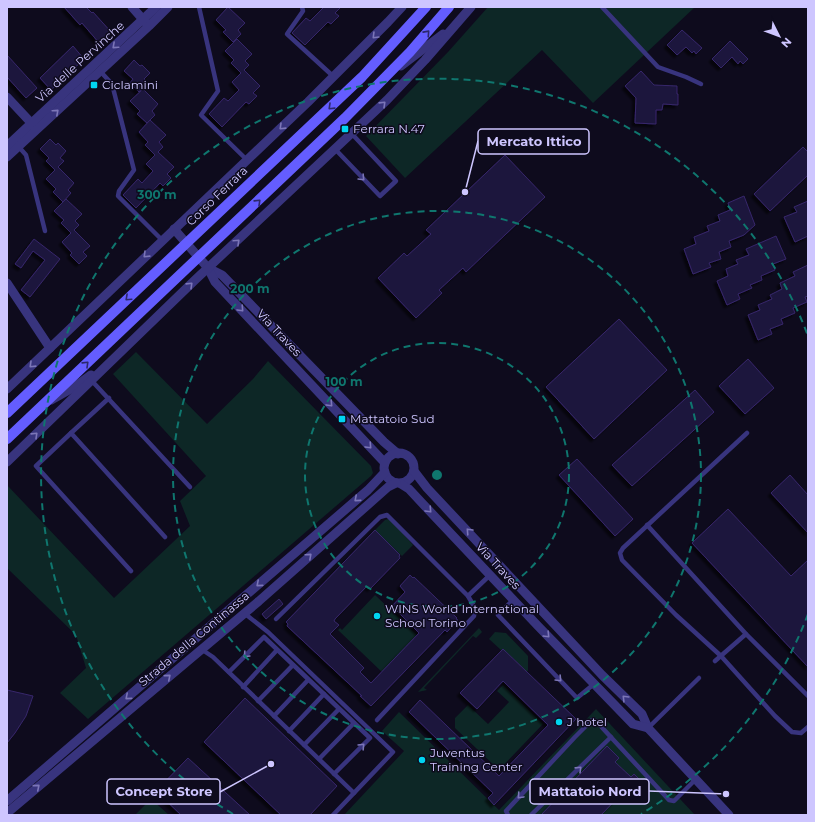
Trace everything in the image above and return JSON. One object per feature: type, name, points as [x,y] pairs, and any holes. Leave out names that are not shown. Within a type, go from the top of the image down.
[{"type":"main road","name":"Corso Ferrara","points":[[7,413],[362,77],[426,7]]},
{"type":"main road","points":[[7,439],[199,258],[381,82],[410,52],[449,7]]},
{"type":"street","points":[[132,7],[147,23]]},
{"type":"street","name":"Via delle Pervinche","points":[[7,146],[100,72],[147,23],[156,7]]},
{"type":"street","name":"Via delle Pervinche","points":[[7,157],[34,126],[147,23],[168,7]]},
{"type":"street","name":"Corso Ferrara","points":[[7,389],[334,77],[402,7]]},
{"type":"street","points":[[7,462],[208,268],[352,134],[420,66],[471,7]]},
{"type":"street","points":[[381,82],[459,22]]},
{"type":"street","points":[[7,97],[34,126]]},
{"type":"street","name":"Via Traves","points":[[174,229],[208,268],[215,282],[385,468]]},
{"type":"street","name":"Via Traves","points":[[208,268],[222,276],[380,438],[398,454]]},
{"type":"street","points":[[7,283],[50,348]]},
{"type":"street","points":[[45,403],[76,386],[93,373],[109,364]]},
{"type":"street","name":"Corso Ferrara","points":[[7,408],[22,399]]},
{"type":"street","points":[[398,454],[406,455],[410,458],[414,466],[414,471],[410,479],[398,483],[389,479],[385,468],[390,457],[398,454]]},
{"type":"street","name":"Strada della Continassa","points":[[7,801],[356,500],[380,478],[385,468]]},
{"type":"street","name":"Via Traves","points":[[414,471],[428,488],[602,675],[642,714],[648,728],[729,815]]},
{"type":"street","name":"Via Traves","points":[[398,483],[409,489],[513,600],[633,724],[648,728]]},
{"type":"street","name":"Strada della Continassa","points":[[7,813],[201,650],[374,498],[388,487],[398,483]]},
{"type":"lane","name":"Corso Ferrara","points":[[199,7],[218,91],[201,114],[247,160]]},
{"type":"lane","points":[[602,7],[658,67],[701,84]]},
{"type":"lane","points":[[302,9],[287,34],[334,77]]},
{"type":"lane","name":"Via delle Pervinche","points":[[100,72],[112,84],[134,170],[119,191],[118,196],[162,240]]},
{"type":"lane","points":[[335,149],[380,196],[396,181],[352,134]]},
{"type":"lane","points":[[18,146],[26,155],[45,231]]},
{"type":"lane","points":[[92,381],[190,487]]},
{"type":"lane","points":[[108,398],[36,466],[131,572]]},
{"type":"lane","points":[[71,433],[165,537]]},
{"type":"lane","points":[[747,434],[647,525],[623,548],[620,553],[622,560],[676,615],[721,656],[775,716],[792,732],[801,733],[808,727]]},
{"type":"lane","points":[[276,619],[380,517],[387,515],[468,596],[475,608],[474,616],[377,720]]},
{"type":"lane","points":[[647,525],[746,634],[808,696]]},
{"type":"lane","points":[[468,596],[490,575]]},
{"type":"lane","points":[[513,600],[498,615],[577,698],[594,684]]},
{"type":"lane","points":[[244,613],[268,632],[393,752],[333,815]]},
{"type":"lane","points":[[715,661],[746,634]]},
{"type":"lane","points":[[229,672],[264,637],[370,738],[334,774]]},
{"type":"lane","points":[[201,650],[213,657],[354,793]]},
{"type":"lane","points":[[243,687],[278,650]]},
{"type":"lane","points":[[258,701],[293,665]]},
{"type":"lane","points":[[648,728],[699,678]]},
{"type":"lane","points":[[274,716],[308,680]]},
{"type":"lane","points":[[289,731],[324,694]]},
{"type":"lane","points":[[304,745],[339,709]]},
{"type":"lane","points":[[508,815],[506,811],[575,736],[592,720],[596,721],[669,800],[674,801],[696,779]]},
{"type":"lane","points":[[319,760],[354,723]]},
{"type":"lane","points":[[530,815],[611,737]]},
{"type":"green space","points":[[488,7],[695,7],[593,103],[542,50],[405,178],[366,136],[448,52]]},
{"type":"green space","points":[[136,352],[207,424],[253,379],[268,361],[371,466],[373,473],[88,719],[60,693],[86,668],[76,635],[7,568],[7,485],[114,598],[190,526],[180,501],[206,476],[113,374]]},
{"type":"green space","points":[[388,519],[391,520],[413,545],[402,556],[375,530]]},
{"type":"green space","points":[[375,595],[417,635],[382,672],[338,630],[340,628],[342,630]]},
{"type":"green space","points":[[479,628],[482,632],[476,638],[473,636],[424,688],[427,690],[418,692]]},
{"type":"green space","points":[[495,632],[506,633],[528,656],[527,672],[503,649],[501,650],[489,639]]},
{"type":"green space","points":[[503,685],[543,724],[499,770],[455,728],[455,718],[468,705],[488,724],[509,702],[497,691]]},
{"type":"green space","name":"Juventus Training Center","points":[[596,709],[695,815],[344,815],[404,751],[382,731],[399,712],[499,810]]},
{"type":"green space","points":[[151,799],[169,815],[135,815]]},
{"type":"building","points":[[64,7],[86,7],[92,13],[93,12],[112,33],[100,44],[82,23],[80,25]]},
{"type":"building","points":[[228,7],[245,23],[238,30],[241,34],[233,42],[223,32],[226,30],[216,20]]},
{"type":"building","points":[[324,7],[341,7],[335,13],[339,16],[331,24],[328,22],[305,45],[292,33],[306,18],[310,21]]},
{"type":"building","points":[[682,30],[702,48],[696,54],[694,51],[692,53],[686,47],[677,55],[667,45]]},
{"type":"building","points":[[237,39],[252,54],[245,61],[249,65],[244,70],[260,86],[253,93],[257,96],[249,104],[246,102],[222,127],[209,114],[224,98],[228,101],[239,90],[232,82],[241,73],[231,63],[234,60],[225,51]]},
{"type":"building","points":[[730,41],[748,59],[743,64],[740,61],[738,64],[732,57],[721,68],[712,59]]},
{"type":"building","points":[[73,46],[84,59],[51,90],[40,78]]},
{"type":"building","points":[[7,55],[37,88],[26,98],[7,77]]},
{"type":"building","points":[[134,60],[150,73],[144,79],[148,83],[139,92],[130,83],[133,79],[124,71]]},
{"type":"building","points":[[641,71],[654,85],[677,86],[678,105],[663,104],[662,110],[656,110],[656,124],[635,123],[636,98],[625,86]]},
{"type":"building","points":[[143,89],[158,104],[152,111],[155,115],[147,123],[137,114],[140,111],[130,101]]},
{"type":"building","points":[[150,120],[166,135],[159,142],[163,147],[158,152],[174,167],[167,174],[171,178],[163,186],[160,183],[136,208],[123,195],[138,179],[142,183],[153,171],[146,164],[155,155],[145,145],[148,142],[139,132]]},
{"type":"building","points":[[50,139],[56,145],[58,143],[66,151],[60,158],[64,161],[58,167],[74,183],[68,190],[71,193],[63,202],[53,192],[56,189],[46,179],[55,170],[46,161],[49,158],[40,149]]},
{"type":"building","points":[[803,147],[808,152],[808,175],[770,211],[754,194]]},
{"type":"building","points":[[505,155],[545,197],[466,272],[463,268],[439,290],[442,293],[416,318],[378,278],[404,253],[407,256],[431,234],[426,230]]},
{"type":"building","points":[[744,196],[755,225],[744,235],[729,241],[731,247],[719,252],[721,259],[709,263],[711,267],[693,274],[684,249],[696,244],[694,237],[709,231],[707,226],[720,221],[718,215],[730,210],[728,203]]},
{"type":"building","points":[[66,199],[82,214],[75,221],[79,225],[74,230],[90,246],[83,252],[87,256],[79,264],[70,255],[72,253],[62,242],[71,233],[61,223],[64,220],[54,211]]},
{"type":"building","points":[[808,201],[808,236],[795,242],[784,217],[797,212],[794,207]]},
{"type":"building","points":[[776,236],[786,259],[773,264],[775,270],[761,276],[762,280],[750,285],[752,288],[738,294],[740,299],[727,305],[717,281],[728,276],[726,269],[738,264],[736,260],[749,255],[746,249]]},
{"type":"building","points":[[34,239],[60,259],[30,297],[21,290],[45,260],[33,251],[21,268],[15,264]]},
{"type":"building","points":[[808,265],[808,296],[805,297],[807,302],[793,308],[795,313],[781,319],[783,324],[770,329],[772,334],[758,340],[748,315],[760,310],[758,305],[772,299],[770,295],[782,289],[780,283],[795,276],[793,272]]},
{"type":"building","points":[[619,319],[667,370],[594,439],[546,387]]},
{"type":"building","points":[[748,359],[774,388],[745,414],[719,386]]},
{"type":"building","points":[[695,390],[714,412],[632,486],[612,465]]},
{"type":"building","points":[[577,459],[633,519],[615,536],[559,475]]},
{"type":"building","points":[[790,475],[808,495],[808,533],[771,493]]},
{"type":"building","points":[[728,509],[791,576],[808,560],[808,667],[692,543]]},
{"type":"building","points":[[375,530],[400,555],[400,558],[370,589],[367,586],[335,619],[334,621],[339,625],[330,634],[364,668],[360,672],[371,683],[419,633],[392,606],[405,592],[400,586],[410,575],[413,578],[414,577],[458,620],[447,632],[445,630],[371,706],[287,626],[288,624],[286,622]]},
{"type":"building","points":[[279,599],[283,604],[266,619],[262,614]]},
{"type":"building","name":"J hotel","points":[[503,649],[576,719],[494,805],[488,798],[493,793],[409,712],[420,700],[499,776],[548,725],[503,681],[477,709],[460,693]]},
{"type":"building","points":[[7,690],[33,696],[26,716],[7,743]]},
{"type":"building","points":[[245,698],[337,786],[310,815],[281,815],[204,742]]},
{"type":"building","points":[[607,746],[619,758],[615,762],[631,777],[634,774],[641,781],[631,792],[627,788],[601,815],[541,815]]},
{"type":"building","points":[[188,758],[250,815],[181,815],[156,791]]},
{"type":"place","name":"Ciclamini","points":[[94,85]]},
{"type":"place","name":"Ferrara N.47","points":[[345,129]]},
{"type":"place","name":"Mercato Ittico","points":[[465,192]]},
{"type":"place","name":"Mattatoio Sud","points":[[342,419]]},
{"type":"place","name":"WINS World International School Torino","points":[[377,616]]},
{"type":"place","name":"J hotel","points":[[559,722]]},
{"type":"place","name":"Juventus Training Center","points":[[422,760]]},
{"type":"place","name":"Concept Store","points":[[271,764]]},
{"type":"place","name":"Mattatoio Nord","points":[[726,794]]}]
